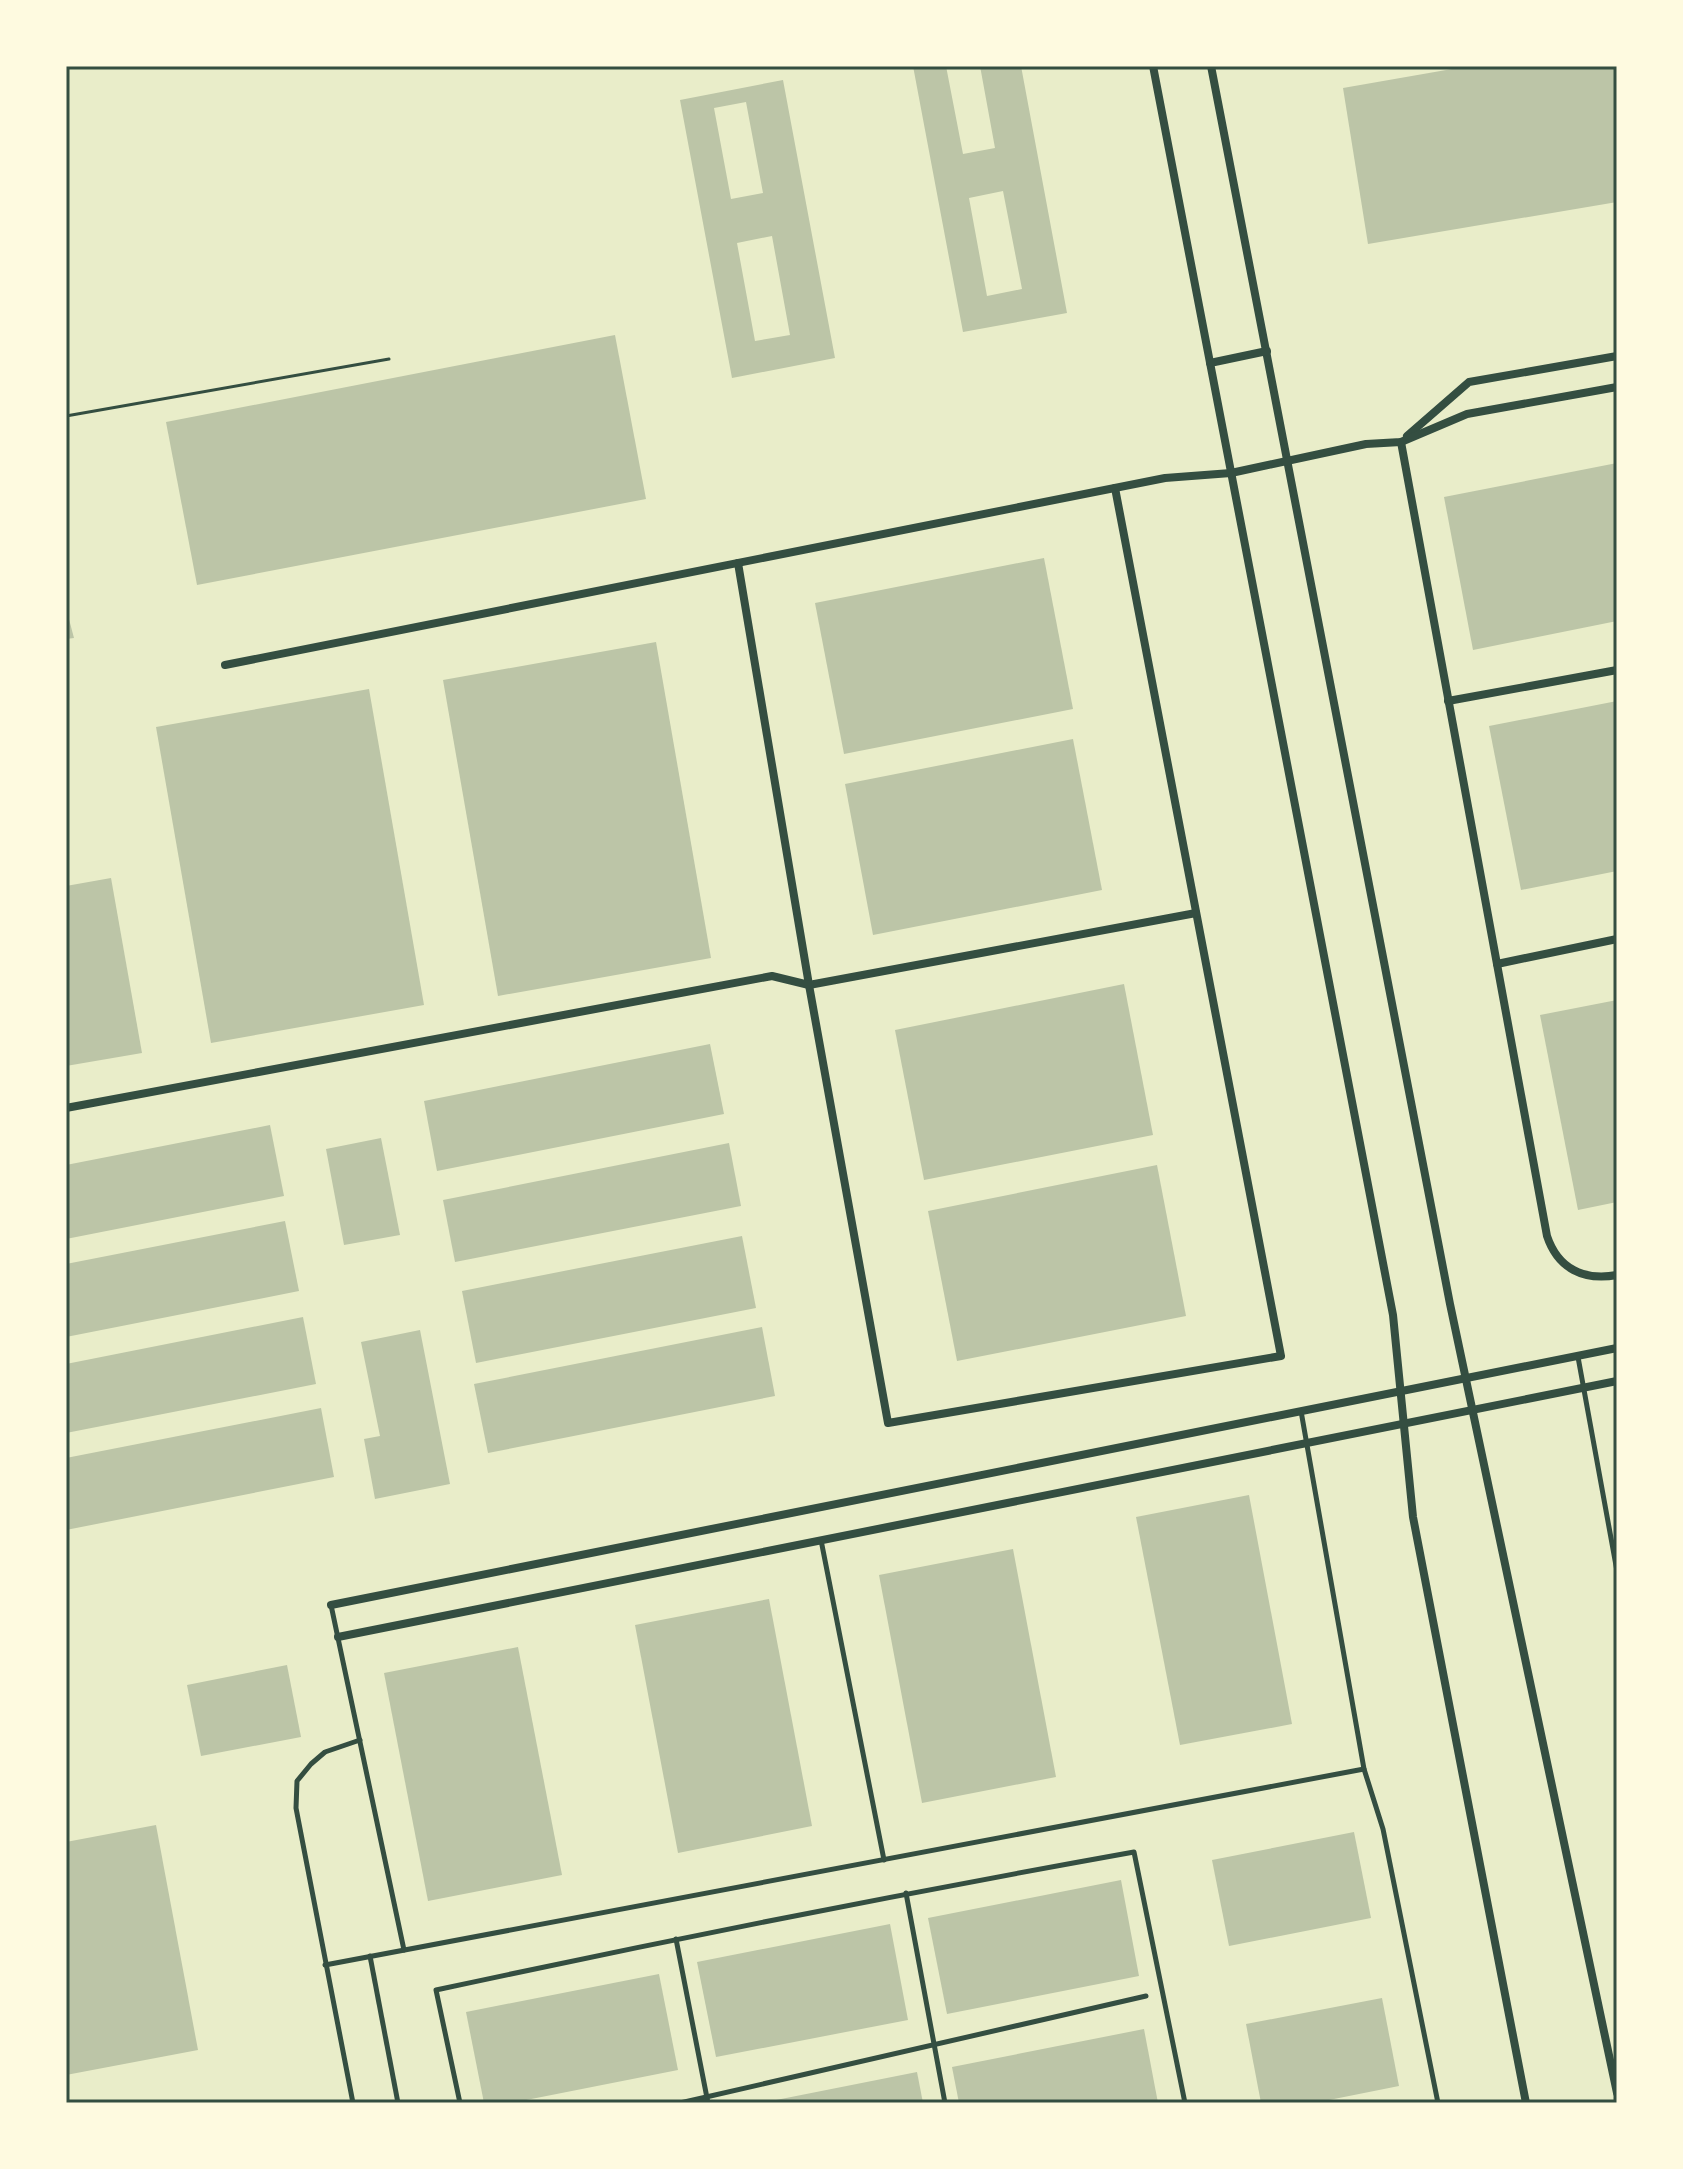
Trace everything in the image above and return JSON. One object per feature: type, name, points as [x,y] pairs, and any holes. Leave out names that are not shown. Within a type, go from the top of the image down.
[{"type":"street","points":[[1153,66],[1393,1315],[1413,1517],[1526,2103]]},
{"type":"street","points":[[1211,66],[1472,1409],[1617,2093]]},
{"type":"street","points":[[1210,363],[1267,351]]},
{"type":"street","points":[[1401,442],[1469,382],[1617,356]]},
{"type":"street","points":[[225,665],[1165,478],[1231,473],[1366,444],[1401,442],[1467,414],[1617,387]]},
{"type":"street","points":[[1401,442],[1550,1245],[1560,1260],[1575,1272],[1593,1277],[1617,1275]]},
{"type":"street","points":[[738,563],[809,985],[888,1423],[1281,1356],[1115,488]]},
{"type":"street","points":[[1448,701],[1617,670]]},
{"type":"street","points":[[66,1108],[772,976],[809,985],[1196,913]]},
{"type":"street","points":[[1497,964],[1617,939]]},
{"type":"street","points":[[331,1605],[1617,1348]]},
{"type":"street","points":[[338,1637],[1617,1381]]},
{"type":"lane","points":[[1578,1356],[1617,1571]]},
{"type":"lane","points":[[1301,1410],[1364,1769],[1383,1829],[1438,2103]]},
{"type":"lane","points":[[821,1540],[884,1860]]},
{"type":"lane","points":[[331,1605],[404,1950]]},
{"type":"lane","points":[[353,2103],[296,1808],[297,1781],[311,1764],[325,1752],[360,1740]]},
{"type":"lane","points":[[325,1965],[1364,1769]]},
{"type":"lane","points":[[460,2103],[436,1990],[906,1893],[1134,1852],[1185,2103]]},
{"type":"lane","points":[[906,1893],[945,2103]]},
{"type":"lane","points":[[676,1939],[708,2103]]},
{"type":"lane","points":[[370,1956],[398,2103]]},
{"type":"lane","points":[[680,2103],[1146,1996]]},
{"type":"path","points":[[66,416],[389,359]]},
{"type":"building","points":[[913,66],[946,66],[963,154],[995,148],[980,66],[1021,66],[1067,313],[963,332]],"holes":[[[1003,191],[1022,289],[987,296],[969,198]]]},
{"type":"building","points":[[1469,66],[1617,66],[1617,202],[1368,244],[1343,88]]},
{"type":"building","points":[[783,80],[835,358],[732,378],[680,100]],"holes":[[[746,102],[763,193],[731,199],[714,108]],[[772,236],[790,335],[755,341],[737,243]]]},
{"type":"building","points":[[615,335],[646,499],[197,585],[166,422]]},
{"type":"building","points":[[1617,463],[1617,621],[1473,650],[1444,497]]},
{"type":"building","points":[[1044,558],[1073,709],[844,754],[815,603]]},
{"type":"building","points":[[66,608],[74,638],[66,639]]},
{"type":"building","points":[[656,642],[711,958],[498,996],[443,680]]},
{"type":"building","points":[[369,689],[424,1005],[211,1043],[156,727]]},
{"type":"building","points":[[1617,701],[1617,871],[1521,890],[1489,726]]},
{"type":"building","points":[[1073,739],[1102,890],[873,935],[845,784]]},
{"type":"building","points":[[111,878],[142,1053],[66,1066],[66,886]]},
{"type":"building","points":[[1124,984],[1153,1135],[924,1180],[895,1030]]},
{"type":"building","points":[[1617,1000],[1617,1202],[1578,1210],[1540,1015]]},
{"type":"building","points":[[710,1044],[724,1114],[437,1171],[424,1101]]},
{"type":"building","points":[[270,1125],[284,1196],[66,1239],[66,1165]]},
{"type":"building","points":[[381,1138],[400,1235],[344,1245],[326,1149]]},
{"type":"building","points":[[729,1143],[741,1206],[455,1262],[443,1200]]},
{"type":"building","points":[[1157,1165],[1186,1316],[957,1361],[928,1211]]},
{"type":"building","points":[[285,1221],[299,1291],[66,1337],[66,1264]]},
{"type":"building","points":[[742,1236],[756,1308],[476,1363],[462,1291]]},
{"type":"building","points":[[303,1317],[316,1384],[66,1433],[66,1364]]},
{"type":"building","points":[[762,1327],[775,1396],[488,1453],[474,1384]]},
{"type":"building","points":[[420,1330],[450,1484],[375,1499],[364,1439],[380,1436],[361,1342]]},
{"type":"building","points":[[321,1408],[334,1477],[66,1530],[66,1458]]},
{"type":"building","points":[[1249,1495],[1292,1724],[1180,1745],[1136,1517]]},
{"type":"building","points":[[1013,1549],[1056,1777],[922,1803],[879,1575]]},
{"type":"building","points":[[769,1599],[812,1826],[678,1853],[635,1625]]},
{"type":"building","points":[[518,1647],[562,1875],[428,1901],[384,1673]]},
{"type":"building","points":[[287,1665],[301,1737],[201,1756],[187,1685]]},
{"type":"building","points":[[156,1825],[198,2050],[66,2075],[66,1842]]},
{"type":"building","points":[[1354,1832],[1371,1918],[1229,1946],[1212,1860]]},
{"type":"building","points":[[1121,1880],[1139,1976],[947,2014],[928,1918]]},
{"type":"building","points":[[890,1924],[908,2020],[716,2057],[697,1962]]},
{"type":"building","points":[[659,1974],[678,2070],[511,2103],[484,2103],[466,2012]]},
{"type":"building","points":[[1382,1998],[1399,2086],[1314,2103],[1261,2103],[1246,2024]]},
{"type":"building","points":[[1144,2029],[1158,2103],[959,2103],[952,2067]]},
{"type":"building","points":[[917,2072],[923,2103],[766,2103],[766,2102]]}]
